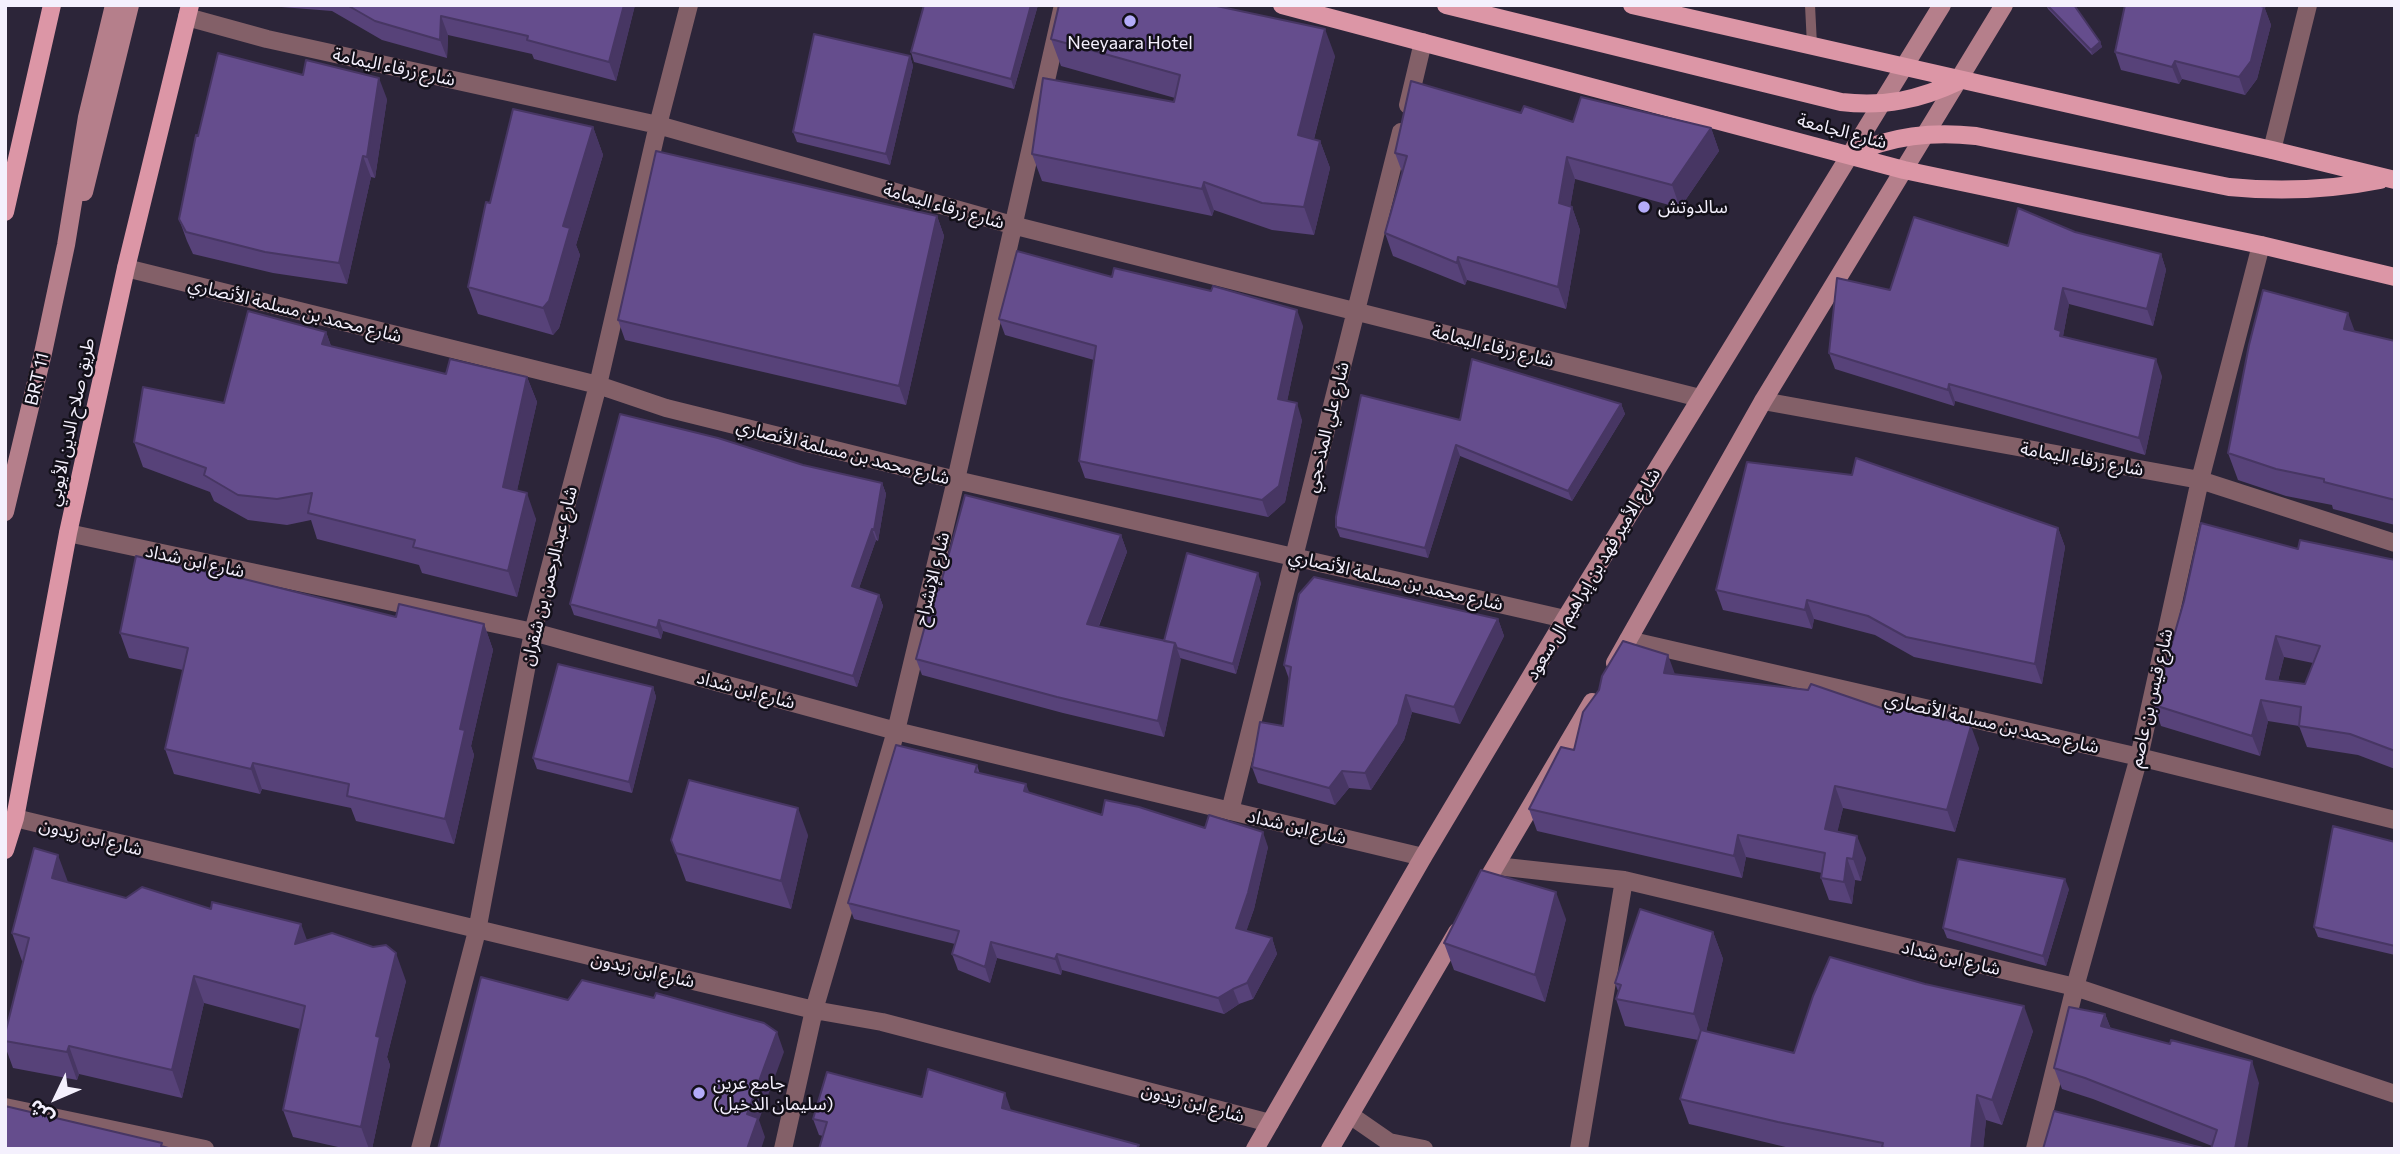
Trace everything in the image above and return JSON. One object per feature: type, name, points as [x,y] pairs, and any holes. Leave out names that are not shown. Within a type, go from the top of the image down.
[{"type":"main road","points":[[5,212],[52,5]]},
{"type":"main road","name":"BRT 11","points":[[5,512],[66,245],[87,117],[114,5]]},
{"type":"main road","name":"BRT 11","points":[[66,245],[82,198],[130,5]]},
{"type":"main road","name":"شارع الجامعة","points":[[1282,5],[1904,170],[2262,245],[2395,277]]},
{"type":"main road","points":[[1446,5],[1841,102],[1883,104],[1910,100],[1959,81]]},
{"type":"main road","name":"شارع الأمير فهد بن إبراهيم ال سعود","points":[[1255,1149],[1423,857],[1700,398],[1942,5]]},
{"type":"main road","points":[[1330,1149],[1604,682],[1763,401],[2004,5]]},
{"type":"main road","points":[[1635,6],[2391,179]]},
{"type":"main road","name":"طريق صلاح الدين الأيوبي","points":[[5,850],[15,818],[68,533],[126,268],[188,11]]},
{"type":"main road","points":[[1851,154],[1900,137],[1926,134],[1976,136],[2197,182],[2250,189],[2324,189],[2391,179]]},
{"type":"street","name":"شارع عبدالرحمن بن شقران","points":[[420,1149],[477,931],[533,632],[598,385],[658,125],[689,5]]},
{"type":"street","name":"شارع الإنشراح","points":[[783,1149],[814,1010],[896,731],[956,480],[1063,5]]},
{"type":"street","points":[[2272,150],[2308,5]]},
{"type":"street","name":"شارع زرقاء اليمامة","points":[[188,11],[267,39],[658,125],[1012,225],[1700,398]]},
{"type":"street","name":"شارع علي المذحجي","points":[[1230,811],[1423,42]]},
{"type":"street","name":"شارع قيس بن عاصم","points":[[2035,1149],[2075,987],[2139,757],[2200,480],[2262,245]]},
{"type":"street","name":"شارع محمد بن مسلمة الأنصاري","points":[[126,268],[598,385],[666,408],[956,480],[1566,619]]},
{"type":"street","name":"شارع زرقاء اليمامة","points":[[1763,401],[2200,480],[2395,543]]},
{"type":"street","name":"شارع ابن شداد","points":[[68,533],[533,632],[896,731],[1423,857]]},
{"type":"street","name":"شارع محمد بن مسلمة الأنصاري","points":[[1628,640],[2139,757],[2395,820]]},
{"type":"street","name":"شارع ابن زيدون","points":[[15,818],[477,931],[814,1010],[882,1022],[1269,1123]]},
{"type":"street","name":"شارع ابن شداد","points":[[1496,866],[1624,880],[2075,987],[2395,1094]]},
{"type":"street","points":[[1579,1149],[1624,880]]},
{"type":"street","points":[[5,1107],[205,1149]]},
{"type":"street","points":[[1350,1115],[1391,1145],[1424,1149]]},
{"type":"lane","points":[[1810,5],[1812,45]]},
{"type":"building","points":[[347,5],[624,5],[609,62],[527,40],[528,36],[441,16],[440,40],[375,21]]},
{"type":"building","points":[[924,5],[1031,5],[1011,79],[911,52]]},
{"type":"building","points":[[1059,5],[1212,5],[1325,29],[1298,135],[1320,141],[1304,207],[1262,203],[1204,182],[1202,189],[1032,154],[1043,78],[1174,102],[1180,75],[1051,39]]},
{"type":"building","points":[[2047,5],[2074,5],[2100,42],[2091,50]]},
{"type":"building","points":[[2125,5],[2264,7],[2251,61],[2239,77],[2175,61],[2172,67],[2115,52]]},
{"type":"building","points":[[814,34],[910,56],[886,154],[793,132]]},
{"type":"building","points":[[218,53],[303,75],[306,60],[379,78],[367,157],[363,156],[339,263],[265,252],[186,232],[179,219],[196,135],[198,136]]},
{"type":"building","points":[[1411,81],[1521,113],[1524,106],[1573,122],[1581,97],[1711,128],[1672,185],[1567,157],[1559,203],[1572,207],[1558,287],[1458,257],[1457,263],[1385,233],[1407,156],[1395,153]]},
{"type":"building","points":[[513,109],[593,127],[563,226],[570,228],[549,301],[543,308],[468,287],[486,202],[490,203]]},
{"type":"building","points":[[656,151],[937,216],[899,386],[618,320]]},
{"type":"building","points":[[2018,208],[2075,232],[2161,254],[2147,309],[2063,288],[2055,329],[2061,331],[2060,336],[2156,359],[2139,438],[1949,384],[1948,390],[1829,353],[1837,278],[1890,290],[1914,217],[2008,246]]},
{"type":"building","points":[[1017,251],[1112,277],[1114,268],[1211,291],[1213,286],[1297,310],[1278,399],[1297,403],[1279,486],[1262,500],[1079,461],[1096,346],[999,319]]},
{"type":"building","points":[[2263,290],[2348,313],[2344,329],[2395,341],[2395,500],[2324,482],[2324,479],[2276,469],[2228,453],[2249,345]]},
{"type":"building","points":[[248,311],[326,332],[322,344],[446,374],[450,359],[527,377],[503,487],[527,493],[508,571],[413,547],[415,540],[308,513],[312,493],[277,499],[238,495],[204,475],[206,468],[134,442],[143,387],[224,403]]},
{"type":"building","points":[[1472,359],[1621,404],[1568,491],[1456,445],[1425,548],[1336,527],[1361,395],[1460,420]]},
{"type":"building","points":[[620,414],[718,438],[803,465],[882,483],[874,530],[872,529],[852,586],[879,595],[853,676],[659,620],[657,628],[570,604]]},
{"type":"building","points":[[1856,458],[2058,528],[2035,664],[1906,637],[1868,616],[1807,600],[1805,610],[1716,590],[1747,462],[1852,475]]},
{"type":"building","points":[[965,495],[1121,535],[1087,624],[1175,643],[1158,721],[916,659],[935,589],[939,590]]},
{"type":"building","points":[[2201,523],[2298,549],[2300,540],[2395,560],[2395,751],[2350,734],[2299,726],[2301,707],[2261,700],[2252,736],[2154,705],[2184,601]],"holes":[[[2276,636],[2320,646],[2305,684],[2266,679]]]},
{"type":"building","points":[[1187,553],[1258,573],[1233,664],[1177,648],[1175,643],[1164,641]]},
{"type":"building","points":[[136,556],[212,571],[396,617],[399,604],[484,624],[460,729],[465,730],[445,819],[347,796],[349,784],[253,763],[251,769],[165,749],[188,648],[120,633]]},
{"type":"building","points":[[1314,577],[1498,619],[1454,707],[1406,695],[1398,724],[1365,773],[1342,771],[1329,788],[1252,767],[1260,722],[1283,726],[1291,667],[1284,665],[1299,594]]},
{"type":"building","points":[[1623,641],[1668,655],[1664,673],[1808,690],[1811,684],[1884,709],[1885,705],[1971,726],[1947,810],[1835,786],[1825,829],[1857,836],[1853,859],[1847,858],[1844,882],[1821,878],[1825,853],[1738,835],[1734,856],[1529,809],[1561,747],[1574,750],[1583,712],[1599,690],[1602,676]]},
{"type":"building","points":[[558,664],[653,687],[629,782],[533,758]]},
{"type":"building","points":[[896,745],[977,765],[975,772],[1026,784],[1024,791],[1102,815],[1105,800],[1139,807],[1205,828],[1209,815],[1263,832],[1236,928],[1272,938],[1247,983],[1218,998],[1057,954],[1055,959],[991,942],[985,967],[952,954],[959,931],[848,903]]},
{"type":"building","points":[[689,780],[798,808],[781,881],[676,853],[671,840]]},
{"type":"building","points":[[2333,826],[2395,842],[2395,946],[2314,927]]},
{"type":"building","points":[[34,848],[58,855],[52,878],[126,898],[142,887],[211,909],[212,902],[301,924],[295,944],[332,933],[373,947],[386,945],[396,953],[376,1036],[380,1037],[361,1127],[283,1110],[305,1006],[194,976],[172,1070],[69,1046],[67,1052],[5,1041],[29,938],[12,933]]},
{"type":"building","points":[[1958,859],[2065,879],[2043,956],[1943,928]]},
{"type":"building","points":[[1481,870],[1556,892],[1535,975],[1444,943]]},
{"type":"building","points":[[1640,909],[1713,932],[1694,1014],[1616,999],[1621,985],[1615,983]]},
{"type":"building","points":[[1830,957],[1925,984],[2024,1006],[1992,1100],[1977,1095],[1971,1149],[1887,1149],[1882,1147],[1883,1143],[1680,1099],[1701,1030],[1794,1053],[1813,996]]},
{"type":"building","points":[[481,977],[568,1000],[582,980],[654,998],[656,993],[764,1023],[777,1032],[747,1114],[758,1118],[747,1149],[438,1149]]},
{"type":"building","points":[[2069,1007],[2105,1014],[2101,1026],[2170,1044],[2171,1040],[2252,1061],[2235,1149],[2211,1149],[2217,1130],[2054,1068]]},
{"type":"building","points":[[928,1069],[1005,1093],[1002,1108],[1139,1145],[1136,1149],[819,1149],[827,1122],[813,1119],[827,1072],[922,1097]]},
{"type":"building","points":[[5,1106],[162,1143],[161,1146],[172,1149],[5,1149]]},
{"type":"building","points":[[2054,1111],[2207,1149],[2043,1149]]},
{"type":"place","name":"Neeyaara Hotel","points":[[1130,21]]},
{"type":"place","name":"سالدوتش","points":[[1644,207]]},
{"type":"place","name":"جامع عرين (سليمان الدخيل)","points":[[699,1093]]}]
